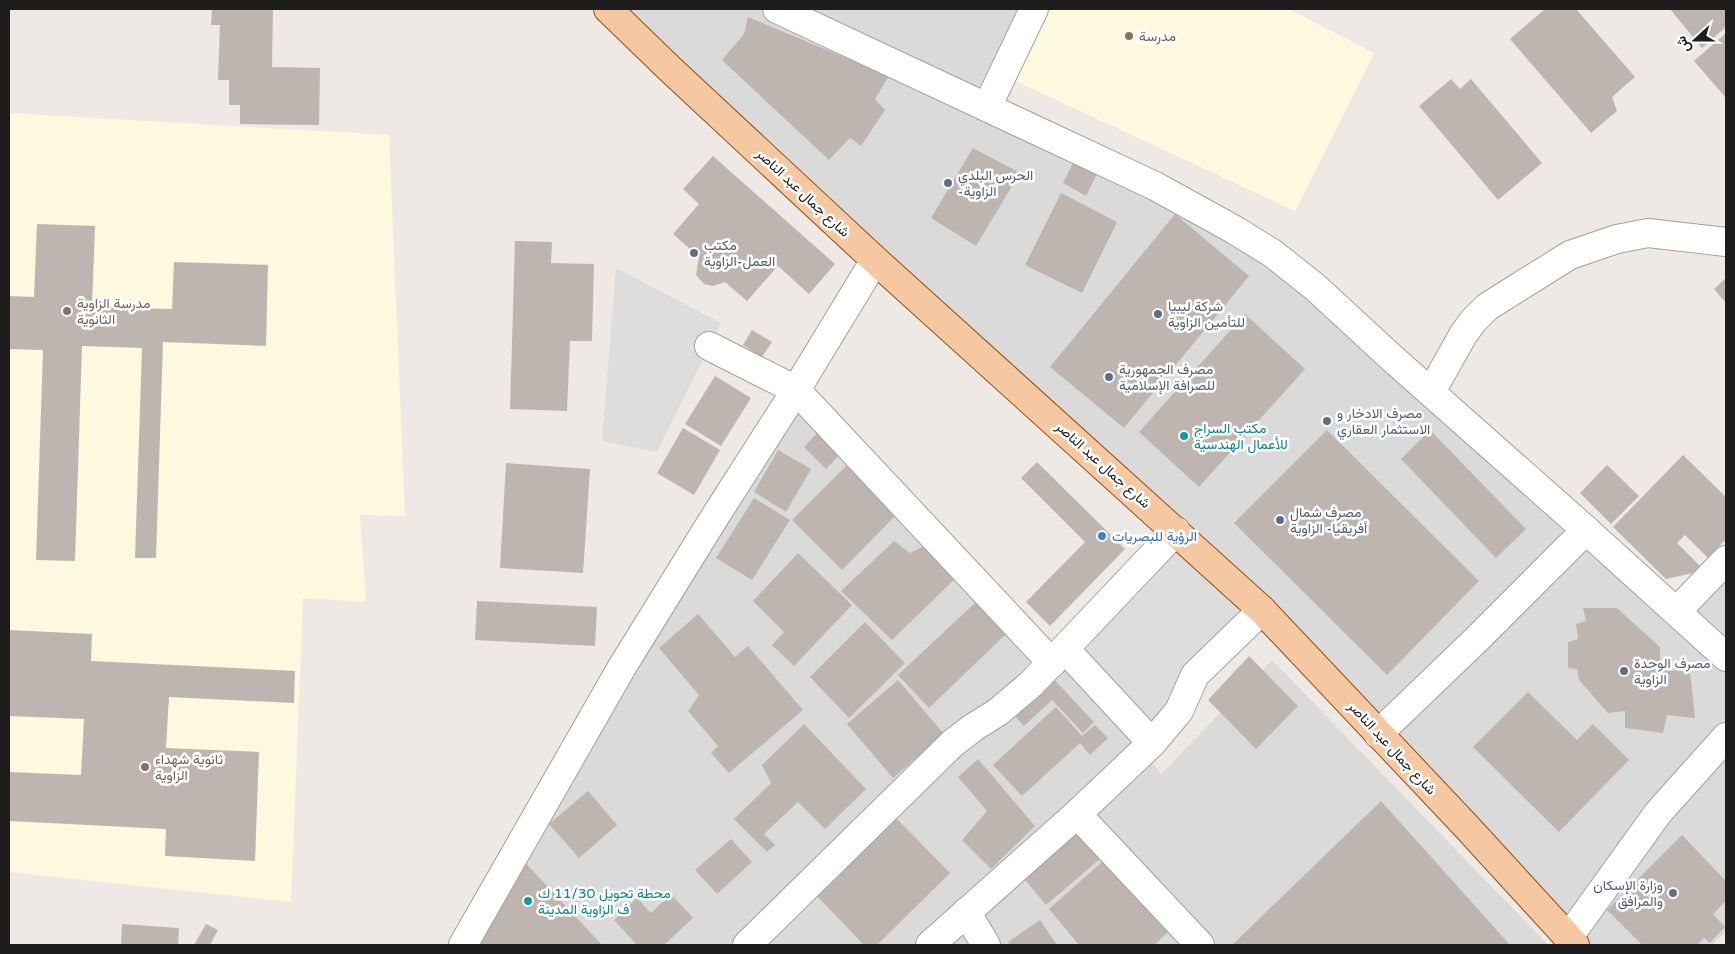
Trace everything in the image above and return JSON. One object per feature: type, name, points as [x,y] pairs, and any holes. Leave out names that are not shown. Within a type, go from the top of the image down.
[{"type":"main road","name":"شارع جمال عبد الناصر","points":[[608,9],[875,260],[1262,610],[1465,825],[1572,942]]},
{"type":"street","points":[[987,107],[1034,9]]},
{"type":"street","points":[[796,12],[987,107],[1155,186],[1272,253],[1315,287],[1726,656]]},
{"type":"street","points":[[1431,392],[1463,334],[1487,307],[1570,255],[1617,240],[1648,233],[1726,242]]},
{"type":"street","points":[[463,945],[622,667],[796,390],[875,260]]},
{"type":"street","points":[[710,346],[796,390],[1058,656],[1152,743]]},
{"type":"street","points":[[1378,734],[1476,640],[1586,530]]},
{"type":"street","points":[[747,945],[953,743],[998,712],[1031,684],[1176,531]]},
{"type":"street","points":[[1677,611],[1726,560]]},
{"type":"street","points":[[930,945],[1077,814],[1152,743],[1179,711],[1195,675],[1262,610]]},
{"type":"street","points":[[1572,942],[1658,813],[1726,737]]},
{"type":"street","points":[[1077,814],[1200,945]]},
{"type":"street","points":[[966,912],[986,945]]},
{"type":"shaded area","points":[[611,9],[765,9],[1272,253],[1726,662],[1726,931],[1712,945],[1577,945],[1262,606]]},
{"type":"shaded area","points":[[775,9],[1036,9],[987,106]]},
{"type":"shaded area","points":[[1045,9],[1289,9],[1374,53],[1295,211],[1011,79]]},
{"type":"shaded area","points":[[9,113],[389,135],[405,516],[360,515],[366,602],[303,598],[291,902],[9,872]]},
{"type":"shaded area","points":[[616,268],[721,323],[657,452],[602,441]]},
{"type":"shaded area","points":[[796,391],[1051,664],[1065,651],[1161,774],[1272,660],[1548,945],[467,945]]},
{"type":"shaded area","points":[[1176,531],[1262,610],[1152,743],[1065,649]]},
{"type":"shaded area","points":[[1726,563],[1726,654],[1679,611]]},
{"type":"building","points":[[212,9],[273,9],[272,67],[320,68],[319,125],[240,124],[240,105],[229,105],[229,80],[218,80],[220,25],[211,25]]},
{"type":"building","points":[[1545,9],[1576,9],[1635,77],[1612,97],[1617,111],[1591,133],[1510,39]]},
{"type":"building","points":[[1670,9],[1726,9],[1726,27],[1702,48]]},
{"type":"building","points":[[748,17],[889,76],[875,99],[885,110],[861,146],[850,138],[829,160],[722,60],[744,34]]},
{"type":"building","points":[[1726,33],[1726,98],[1694,61]]},
{"type":"building","points":[[1451,79],[1460,89],[1471,79],[1542,163],[1498,200],[1419,106]]},
{"type":"building","points":[[973,148],[1020,173],[976,246],[931,218]]},
{"type":"building","points":[[713,156],[835,264],[809,294],[778,266],[747,301],[725,282],[713,286],[704,284],[696,275],[699,257],[673,234],[699,204],[683,189]]},
{"type":"building","points":[[1074,161],[1097,174],[1086,196],[1063,183]]},
{"type":"building","points":[[1061,193],[1117,222],[1082,293],[1025,265]]},
{"type":"building","points":[[1175,214],[1249,276],[1124,428],[1050,367]]},
{"type":"building","points":[[37,224],[95,226],[92,307],[172,309],[174,262],[268,265],[266,346],[163,342],[156,558],[135,558],[142,348],[82,346],[75,561],[36,560],[43,350],[9,349],[9,296],[34,297]]},
{"type":"building","points":[[515,241],[552,242],[551,263],[594,264],[592,341],[570,341],[567,411],[510,409]]},
{"type":"building","points":[[1726,278],[1726,303],[1714,289]]},
{"type":"building","points":[[1245,314],[1305,369],[1199,487],[1139,432]]},
{"type":"building","points":[[752,330],[772,342],[762,357],[743,345]]},
{"type":"building","points":[[715,376],[751,398],[721,446],[685,424]]},
{"type":"building","points":[[683,428],[720,450],[694,495],[657,473]]},
{"type":"building","points":[[1327,430],[1479,581],[1387,675],[1234,523]]},
{"type":"building","points":[[1430,430],[1526,529],[1496,558],[1401,459]]},
{"type":"building","points":[[819,431],[841,453],[826,469],[804,447]]},
{"type":"building","points":[[778,450],[811,469],[786,512],[754,492]]},
{"type":"building","points":[[1683,455],[1726,497],[1726,539],[1708,558],[1685,535],[1677,543],[1700,566],[1693,573],[1666,579],[1613,527]]},
{"type":"building","points":[[1037,462],[1125,549],[1050,626],[1026,602],[1085,542],[1021,478]]},
{"type":"building","points":[[506,463],[590,469],[583,573],[500,568]]},
{"type":"building","points":[[848,464],[897,514],[842,570],[792,520]]},
{"type":"building","points":[[1607,465],[1639,496],[1611,524],[1580,493]]},
{"type":"building","points":[[754,498],[790,520],[752,580],[716,558]]},
{"type":"building","points":[[894,541],[910,553],[930,543],[960,574],[892,640],[841,591]]},
{"type":"building","points":[[798,553],[852,605],[794,666],[772,645],[784,632],[753,601]]},
{"type":"building","points":[[477,601],[597,607],[595,646],[475,640]]},
{"type":"building","points":[[976,602],[1006,634],[929,708],[898,675]]},
{"type":"building","points":[[1583,608],[1617,608],[1660,647],[1660,670],[1690,671],[1695,718],[1667,715],[1663,733],[1625,728],[1625,711],[1608,713],[1579,680],[1577,669],[1568,668],[1568,642],[1578,639],[1576,624],[1586,621]]},
{"type":"building","points":[[698,614],[735,657],[748,646],[803,710],[729,773],[711,753],[718,746],[688,711],[699,695],[659,648]]},
{"type":"building","points":[[865,622],[905,663],[849,718],[810,677]]},
{"type":"building","points":[[9,630],[92,634],[91,661],[295,671],[294,703],[169,697],[166,748],[259,752],[255,861],[165,856],[166,829],[9,821],[9,772],[81,775],[84,719],[9,716]]},
{"type":"building","points":[[1249,656],[1298,706],[1256,749],[1208,700]]},
{"type":"building","points":[[1048,673],[1094,722],[1083,733],[1052,700],[1024,726],[1009,710]]},
{"type":"building","points":[[898,680],[944,734],[893,778],[847,724]]},
{"type":"building","points":[[1528,692],[1577,740],[1593,724],[1629,760],[1559,832],[1473,747]]},
{"type":"building","points":[[1056,707],[1082,736],[1095,725],[1108,738],[1090,755],[1080,743],[1022,796],[993,765]]},
{"type":"building","points":[[804,724],[866,789],[825,829],[798,802],[764,834],[775,845],[767,852],[734,819],[771,783],[762,765]]},
{"type":"building","points":[[978,759],[1035,826],[991,869],[962,840],[987,811],[958,777]]},
{"type":"building","points":[[588,791],[617,825],[579,858],[549,824]]},
{"type":"building","points":[[1381,801],[1510,945],[1232,945]]},
{"type":"building","points":[[896,818],[950,873],[877,945],[864,945],[816,895]]},
{"type":"building","points":[[1077,829],[1101,858],[1046,905],[1022,876]]},
{"type":"building","points":[[1682,835],[1726,881],[1726,901],[1713,914],[1725,927],[1710,943],[1704,938],[1697,945],[1642,945],[1607,910]]},
{"type":"building","points":[[731,839],[752,862],[717,894],[695,870]]},
{"type":"building","name":"محطة تحويل 11/30 ك ف الزاوية المدينة","points":[[520,857],[602,945],[469,945]]},
{"type":"building","points":[[1103,861],[1168,932],[1154,945],[1079,945],[1049,909]]},
{"type":"building","points":[[671,894],[693,918],[664,945],[637,945],[614,920],[637,898],[651,913]]},
{"type":"building","points":[[1040,920],[1057,945],[1010,945],[1008,942]]},
{"type":"building","points":[[122,924],[179,928],[178,945],[121,945]]},
{"type":"building","points":[[206,924],[218,930],[210,945],[194,945]]},
{"type":"place","name":"مدرسة","points":[[1129,36]]},
{"type":"place","name":"الحرس البلدي -الزاوية","points":[[948,183]]},
{"type":"place","name":"مكتب العمل-الزاوية","points":[[694,253]]},
{"type":"place","name":"مدرسة الزاوية الثانوية","points":[[67,311]]},
{"type":"place","name":"شركة ليبيا للتأمين الزاوية","points":[[1158,314]]},
{"type":"place","name":"مصرف الجمهورية للصرافة الإسلامية","points":[[1109,377]]},
{"type":"place","name":"مصرف الادخار و الاستثمار العقاري","points":[[1327,421]]},
{"type":"place","name":"مكتب السراج للأعمال الهندسية","points":[[1184,436]]},
{"type":"place","name":"مصرف شمال أفريقيا- الزاوية","points":[[1280,520]]},
{"type":"place","name":"الرؤية للبصريات","points":[[1102,536]]},
{"type":"place","name":"مصرف الوحدة الزاوية","points":[[1624,671]]},
{"type":"place","name":"ثانوية شهداء الزاوية","points":[[145,767]]},
{"type":"place","name":"وزارة الإسكان والمرافق","points":[[1673,893]]},
{"type":"place","name":"محطة تحويل 11/30 ك ف الزاوية المدينة","points":[[528,901]]}]
